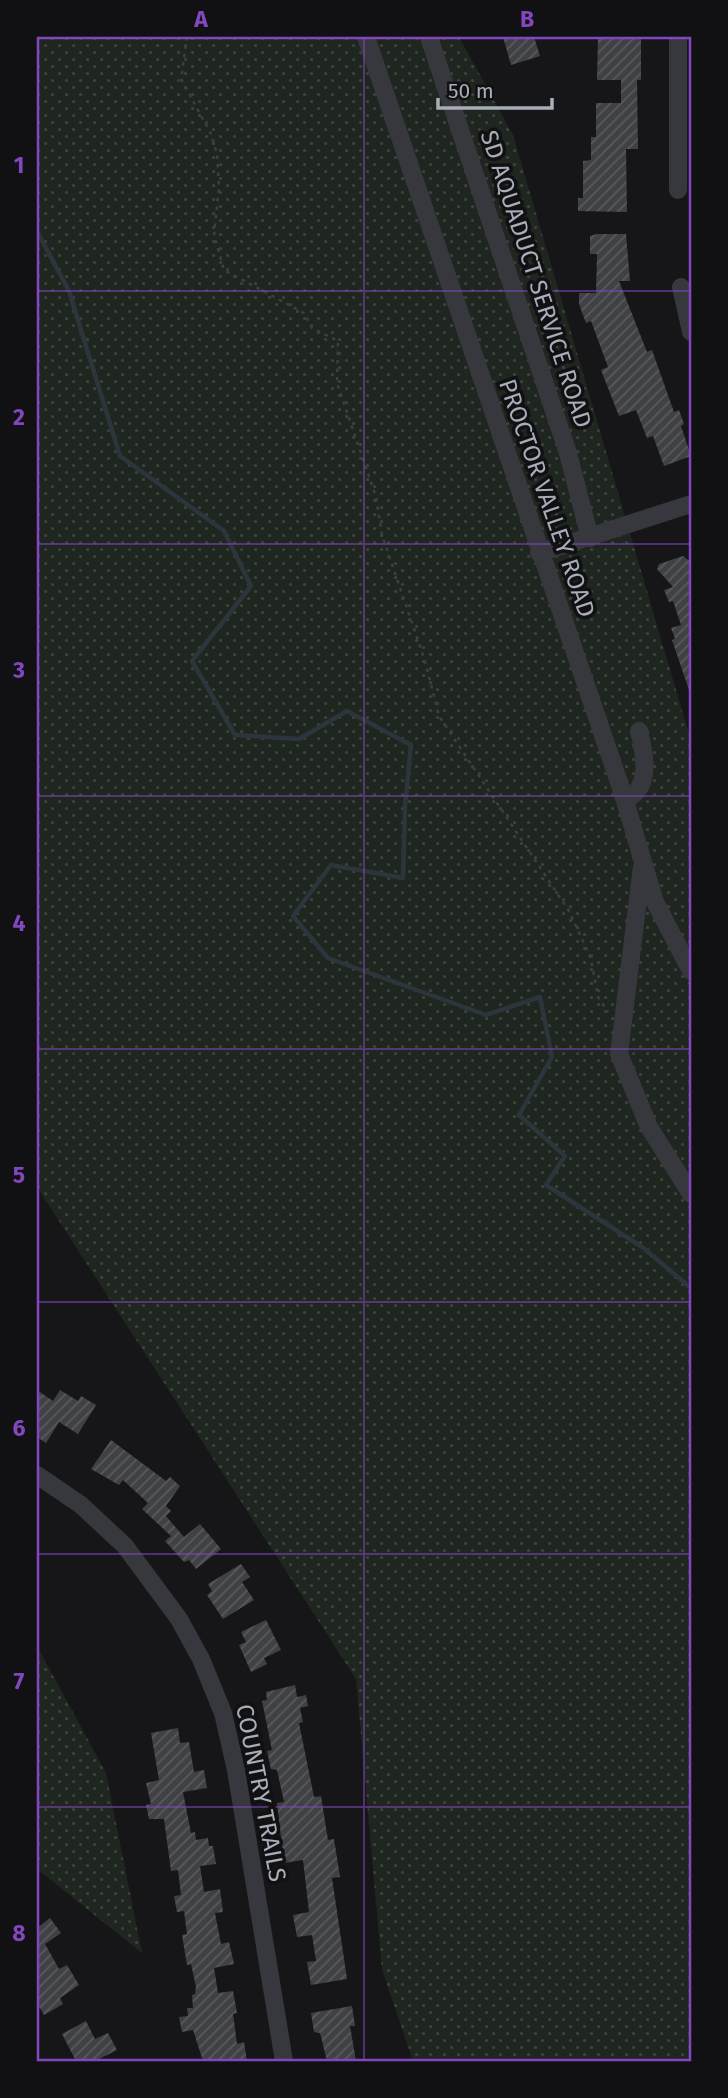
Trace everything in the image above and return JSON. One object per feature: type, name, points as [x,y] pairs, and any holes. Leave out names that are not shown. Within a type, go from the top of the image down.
[{"type":"street","name":"PROCTOR VALLEY ROAD","points":[[366,37],[625,800],[655,902],[691,971]]},
{"type":"street","name":"SD AQUADUCT SERVICE ROAD","points":[[429,37],[568,453],[590,538]]},
{"type":"street","points":[[678,37],[678,190]]},
{"type":"street","points":[[681,287],[691,332]]},
{"type":"street","points":[[539,553],[691,504]]},
{"type":"street","points":[[625,800],[635,796],[644,779],[639,731]]},
{"type":"street","points":[[642,860],[619,1054],[649,1127],[691,1194]]},
{"type":"street","name":"COUNTRY TRAILS","points":[[37,1475],[82,1505],[125,1546],[179,1619],[201,1659],[223,1713],[236,1770],[284,2061]]},
{"type":"path","points":[[187,37],[181,79],[211,134],[217,154],[219,187],[214,235],[224,270],[304,313],[312,328],[338,341],[337,383],[376,497],[389,559],[425,661],[439,716],[569,911],[591,959],[598,998],[621,1038]]},
{"type":"shaded area","points":[[37,37],[459,37],[513,135],[691,741],[691,2061],[413,2061],[382,1970],[356,1679],[37,1187]]},
{"type":"shaded area","points":[[37,1646],[106,1773],[142,1953],[37,1869]]},
{"type":"building","points":[[503,37],[534,37],[540,56],[511,65]]},
{"type":"building","points":[[598,37],[641,37],[641,80],[637,80],[638,149],[626,149],[627,212],[578,211],[578,198],[583,198],[583,161],[591,160],[591,137],[596,137],[596,103],[621,103],[621,80],[597,80]]},
{"type":"building","points":[[626,234],[630,281],[619,281],[647,352],[652,350],[674,412],[679,410],[684,424],[681,426],[691,456],[664,466],[653,436],[647,438],[636,410],[619,416],[601,370],[608,367],[591,321],[586,323],[579,304],[579,293],[596,293],[597,254],[590,254],[590,236]]},
{"type":"building","points":[[683,556],[691,562],[689,690],[672,640],[675,639],[671,628],[681,625],[673,601],[669,602],[664,590],[673,587],[657,569],[659,564]]},
{"type":"building","points":[[37,1390],[53,1401],[60,1390],[78,1401],[81,1396],[96,1405],[78,1434],[59,1422],[46,1443],[37,1437]]},
{"type":"building","points":[[111,1440],[166,1481],[170,1477],[180,1486],[166,1506],[171,1511],[166,1516],[184,1537],[200,1524],[221,1549],[196,1569],[189,1560],[184,1562],[165,1541],[171,1536],[142,1509],[148,1503],[123,1480],[119,1485],[91,1469]]},
{"type":"building","points":[[241,1564],[250,1577],[242,1582],[254,1600],[223,1619],[207,1595],[212,1591],[208,1584]]},
{"type":"building","points":[[266,1620],[281,1650],[264,1658],[267,1664],[251,1672],[239,1645],[246,1642],[241,1632]]},
{"type":"building","points":[[295,1685],[297,1697],[306,1695],[308,1706],[300,1708],[303,1722],[299,1723],[314,1797],[321,1796],[328,1840],[334,1839],[340,1877],[332,1878],[347,1979],[311,1985],[307,1962],[316,1961],[312,1935],[297,1937],[293,1915],[309,1912],[303,1860],[284,1863],[277,1803],[284,1802],[277,1770],[271,1769],[267,1751],[272,1750],[262,1701],[267,1700],[266,1692]]},
{"type":"building","points":[[178,1728],[180,1743],[189,1742],[194,1772],[204,1770],[207,1788],[183,1792],[191,1833],[195,1832],[196,1840],[208,1838],[209,1846],[213,1846],[216,1864],[200,1866],[204,1892],[220,1889],[223,1912],[215,1913],[221,1944],[229,1942],[234,1964],[214,1968],[218,1993],[233,1991],[237,2013],[233,2014],[237,2044],[244,2042],[247,2061],[203,2061],[193,2030],[182,2032],[179,2017],[188,2016],[187,2008],[193,2008],[192,1995],[195,1994],[196,1987],[191,1964],[187,1965],[182,1935],[187,1934],[184,1911],[177,1912],[174,1896],[181,1895],[178,1870],[171,1871],[164,1819],[149,1819],[146,1805],[151,1804],[146,1783],[159,1780],[151,1733]]},
{"type":"building","points":[[50,1918],[61,1933],[45,1944],[59,1969],[67,1965],[79,1985],[60,1998],[63,2004],[44,2015],[37,2003],[37,1928]]},
{"type":"building","points":[[352,2006],[355,2026],[350,2026],[356,2061],[327,2061],[320,2033],[314,2032],[311,2013]]},
{"type":"building","points":[[86,2021],[95,2039],[108,2033],[117,2050],[95,2061],[76,2061],[62,2034]]},
{"type":"waterway","points":[[37,231],[69,291],[120,456],[224,531],[251,586],[192,661],[235,735],[299,739],[347,711],[411,745],[405,806],[403,878],[331,865],[293,916],[328,958],[486,1015],[540,997],[552,1057],[519,1115],[565,1156],[546,1185],[642,1247],[691,1288]]}]
